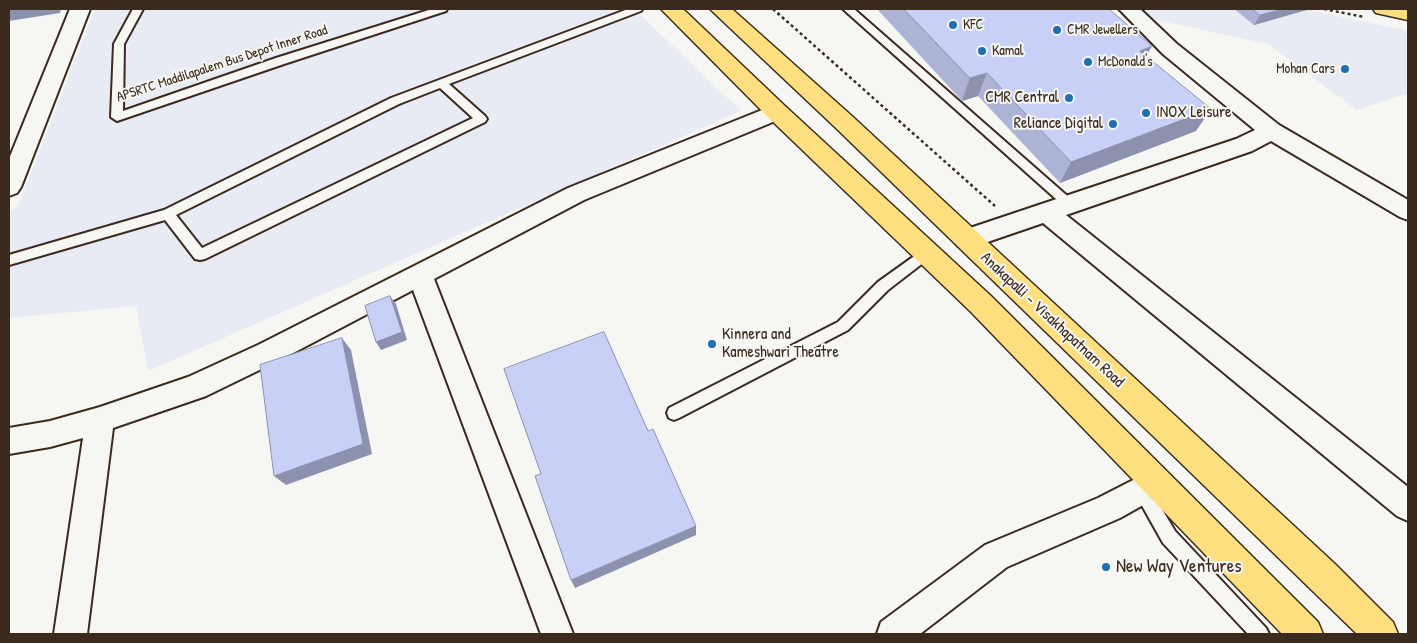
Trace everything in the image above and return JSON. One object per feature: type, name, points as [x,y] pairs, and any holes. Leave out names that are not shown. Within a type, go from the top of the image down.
[{"type":"main road","points":[[671,9],[777,112],[927,252],[1306,634]]},
{"type":"main road","name":"Anakapalli - Visakhapatnam Road","points":[[720,9],[968,239],[1323,576],[1381,634]]},
{"type":"main road","points":[[1383,9],[1408,14]]},
{"type":"street","points":[[9,187],[80,9]]},
{"type":"street","points":[[1129,9],[1170,49],[1271,131],[1408,211]]},
{"type":"street","points":[[9,441],[50,434],[100,420],[196,387],[268,353],[576,194],[777,112]]},
{"type":"street","points":[[968,239],[1244,145],[1271,131]]},
{"type":"street","points":[[1057,208],[1408,506]]},
{"type":"street","points":[[420,275],[556,634]]},
{"type":"street","points":[[70,634],[100,420]]},
{"type":"street","points":[[893,634],[996,556],[1109,508],[1142,490]]},
{"type":"lane","name":"APSRTC Maddilapalem Bus Depot Inner Road","points":[[138,9],[119,44],[117,117],[280,61],[442,9]]},
{"type":"lane","points":[[9,260],[168,214],[395,101],[637,9]]},
{"type":"lane","points":[[848,9],[1057,208]]},
{"type":"lane","points":[[168,214],[200,254],[481,119],[441,83]]},
{"type":"lane","points":[[674,413],[843,326],[883,286],[927,252]]},
{"type":"lane","points":[[1110,436],[1169,537],[1260,634]]},
{"type":"path","points":[[773,9],[1015,223]]},
{"type":"shaded area","points":[[95,9],[634,9],[741,111],[148,371],[136,306],[9,318],[9,211],[18,206]]},
{"type":"shaded area","points":[[1138,9],[1304,9],[1408,31],[1408,93],[1357,110],[1268,44],[1147,18]]},
{"type":"building","name":"CMR Central","points":[[904,9],[1109,9],[1152,46],[1140,51],[1211,109],[1071,162],[987,73],[970,78]]},
{"type":"building","points":[[1252,9],[1283,9],[1260,15]]},
{"type":"building","points":[[390,296],[402,332],[376,342],[365,306]]},
{"type":"building","points":[[604,332],[648,431],[653,429],[696,526],[571,580],[535,476],[541,474],[504,369]]},
{"type":"building","points":[[342,338],[363,444],[274,476],[260,365]]},
{"type":"place","name":"KFC","points":[[953,25]]},
{"type":"place","name":"CMR Jewellers","points":[[1057,30]]},
{"type":"place","name":"Kamal","points":[[982,51]]},
{"type":"place","name":"McDonald's","points":[[1088,62]]},
{"type":"place","name":"Mohan Cars","points":[[1345,69]]},
{"type":"place","name":"CMR Central","points":[[1069,98]]},
{"type":"place","name":"INOX Leisure","points":[[1146,113]]},
{"type":"place","name":"Reliance Digital","points":[[1113,124]]},
{"type":"place","name":"Kinnera and Kameshwari Theatre","points":[[712,344]]},
{"type":"place","name":"New Way Ventures","points":[[1106,567]]}]
